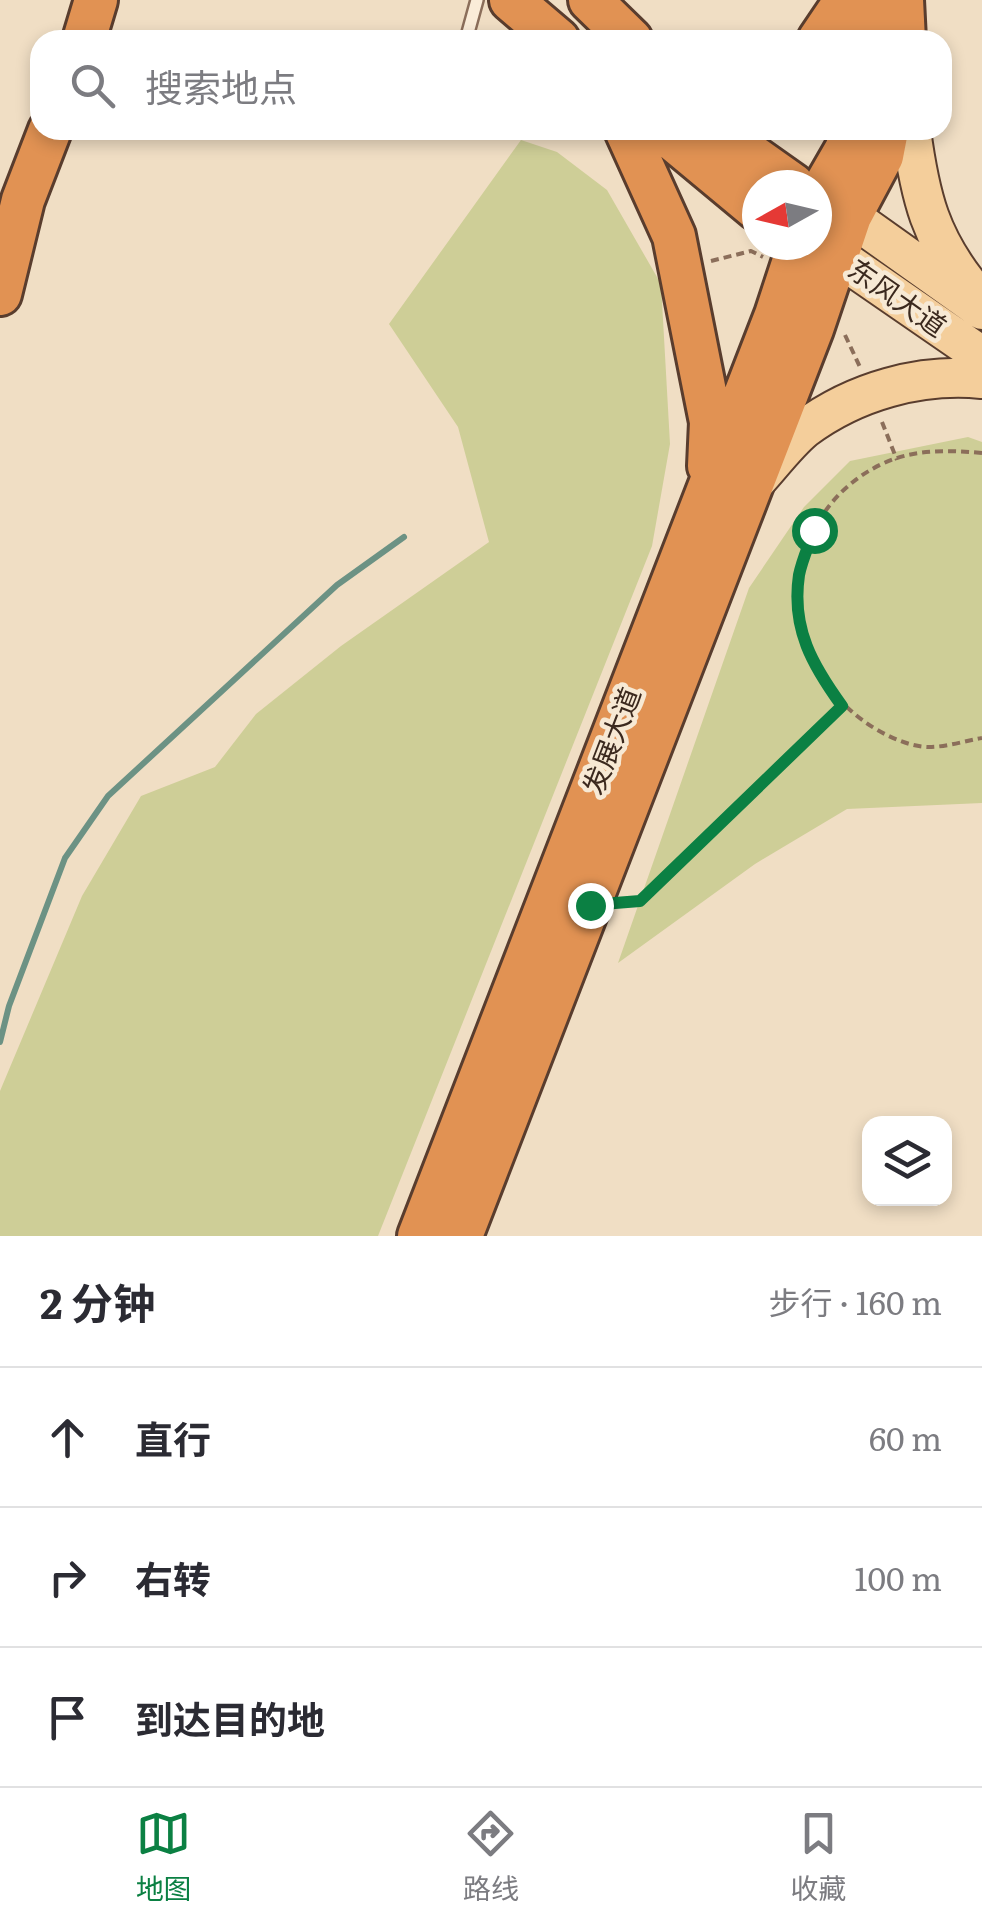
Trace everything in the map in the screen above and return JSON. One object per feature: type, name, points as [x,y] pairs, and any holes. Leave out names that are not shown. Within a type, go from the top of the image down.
[{"type":"highway","points":[[87,30],[96,0]]},
{"type":"highway","points":[[511,0],[546,30]]},
{"type":"highway","points":[[590,0],[621,30]]},
{"type":"highway","points":[[826,30],[846,0]]},
{"type":"highway","points":[[867,30],[868,0]]},
{"type":"highway","points":[[902,0],[904,30]]},
{"type":"highway","points":[[0,294],[23,200],[46,140]]},
{"type":"highway","points":[[631,140],[674,236],[711,422],[707,494]]},
{"type":"highway","points":[[674,140],[742,197]]},
{"type":"highway","points":[[735,140],[772,170]]},
{"type":"highway","points":[[832,194],[848,140]]},
{"type":"highway","points":[[832,202],[882,156],[885,140]]},
{"type":"highway","name":"发展大道","points":[[420,1236],[776,315],[808,260]]},
{"type":"highway","name":"发展大道","points":[[461,1236],[751,487],[812,260]]},
{"type":"main road","points":[[913,140],[919,192],[950,262],[982,302]]},
{"type":"main road","name":"东风大道","points":[[832,209],[982,310]]},
{"type":"main road","name":"东风大道","points":[[832,260],[982,356]]},
{"type":"main road","points":[[751,487],[804,430],[870,392],[946,376],[982,380]]},
{"type":"lane","points":[[469,30],[477,0]]},
{"type":"path","points":[[982,452],[931,450],[884,464],[842,492],[814,530],[799,576],[799,623],[814,668],[842,706],[882,734],[927,748],[982,738]]},
{"type":"path","points":[[590,905],[640,901],[842,706]]},
{"type":"green space","points":[[521,140],[557,152],[607,190],[661,284],[670,444],[652,546],[378,1236],[0,1236],[0,1091],[82,896],[141,796],[215,767],[256,714],[341,646],[489,542],[458,427],[389,324]]},
{"type":"green space","points":[[968,437],[982,442],[982,803],[847,809],[755,864],[618,963],[749,588],[804,507],[850,461]]},
{"type":"waterway","points":[[0,1042],[9,1006],[65,858],[108,796],[337,585],[404,537]]},
{"type":"route","points":[[590,905],[640,901],[842,706],[814,668],[799,623],[799,576],[814,530]]}]
